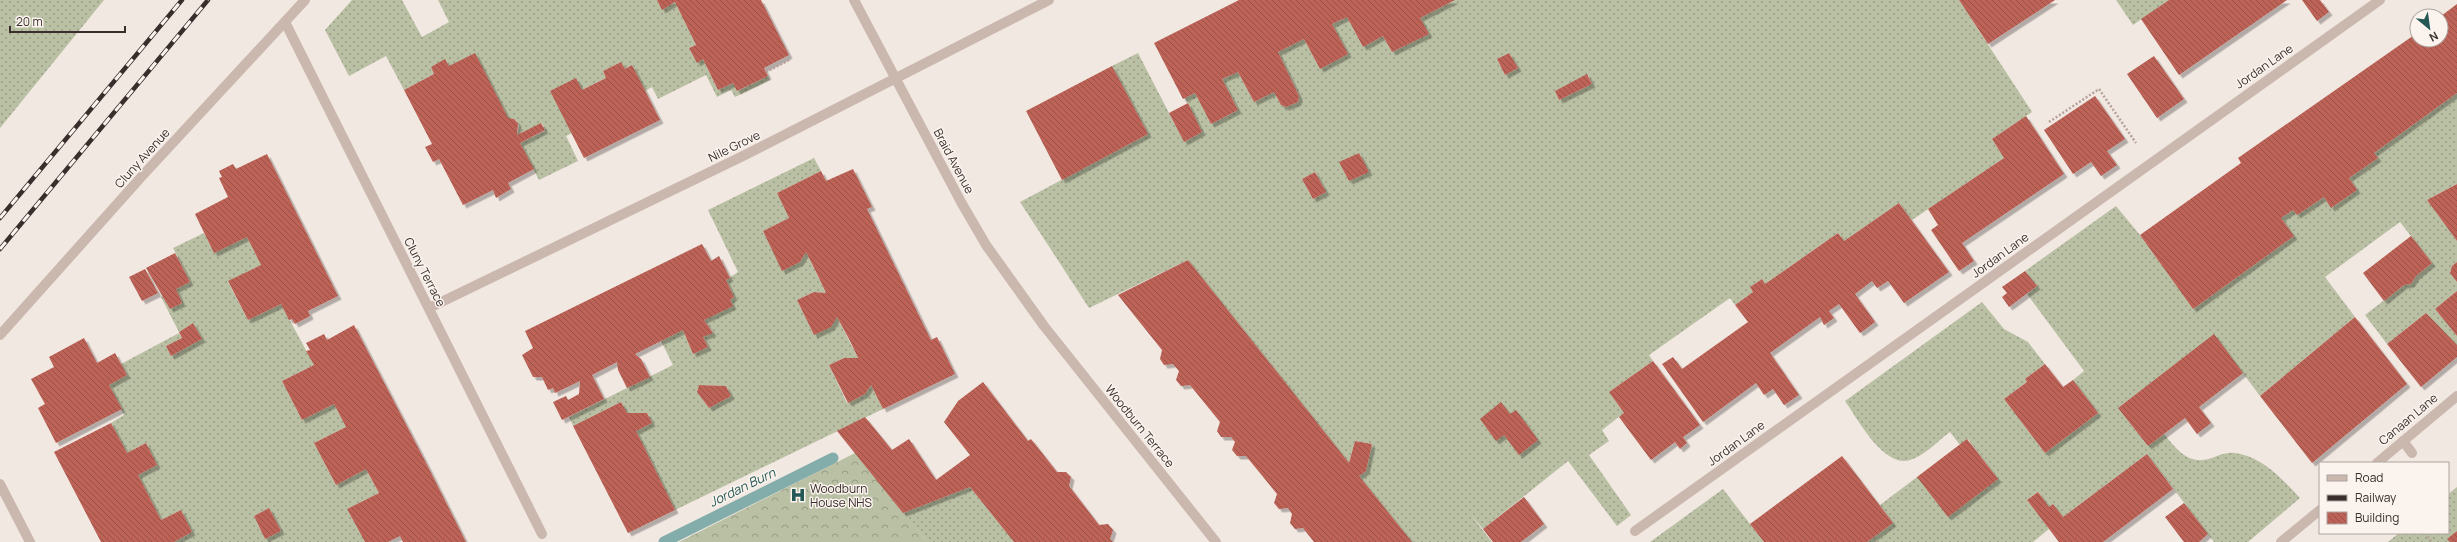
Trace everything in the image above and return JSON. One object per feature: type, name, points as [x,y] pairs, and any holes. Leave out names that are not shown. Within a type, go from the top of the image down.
[{"type":"street","name":"Cluny Avenue","points":[[0,335],[143,175],[305,0]]},
{"type":"street","name":"Braid Avenue","points":[[854,0],[961,202],[986,245],[1044,326]]},
{"type":"street","name":"Nile Grove","points":[[429,308],[743,156],[1049,0]]},
{"type":"street","name":"Jordan Lane","points":[[1635,531],[2380,0]]},
{"type":"street","name":"Cluny Terrace","points":[[285,22],[542,534]]},
{"type":"street","name":"Woodburn Terrace","points":[[1044,326],[1216,542]]},
{"type":"street","name":"Canaan Lane","points":[[2378,462],[2457,396]]},
{"type":"street","points":[[2403,441],[2412,453]]},
{"type":"street","points":[[0,484],[30,542]]},
{"type":"street","points":[[2281,542],[2319,511]]},
{"type":"path","points":[[766,72],[791,59]]},
{"type":"path","points":[[2049,122],[2099,89],[2150,164]]},
{"type":"path","points":[[2425,534],[2432,542]]},
{"type":"green space","points":[[0,0],[104,0],[0,128]]},
{"type":"green space","points":[[352,0],[402,0],[422,37],[449,22],[438,0],[657,0],[662,9],[675,2],[696,45],[689,48],[697,62],[703,59],[718,90],[733,83],[738,91],[768,76],[770,80],[735,97],[731,90],[717,97],[706,75],[658,99],[652,87],[645,91],[632,65],[625,69],[621,62],[603,71],[606,78],[582,90],[550,91],[572,133],[566,136],[578,161],[539,180],[520,143],[545,131],[542,123],[517,135],[519,126],[517,121],[508,118],[449,66],[446,60],[431,67],[434,74],[404,90],[386,56],[349,76],[325,30]]},
{"type":"green space","points":[[1455,0],[1959,0],[2032,112],[1992,139],[2004,158],[1912,220],[1899,203],[1844,241],[1838,233],[1765,284],[1762,279],[1750,287],[1753,292],[1735,305],[1730,298],[1649,355],[1653,361],[1609,392],[1624,413],[1602,430],[1609,441],[1589,455],[1631,515],[1617,526],[1568,461],[1483,529],[1470,514],[1492,542],[1412,542],[1359,476],[1366,471],[1372,444],[1355,441],[1349,463],[1188,260],[1089,308],[1020,202],[1148,134],[1112,66],[1138,53],[1184,142],[1202,132],[1185,98],[1195,93],[1211,124],[1238,110],[1222,79],[1238,72],[1254,102],[1274,92],[1281,105],[1286,107],[1298,102],[1299,96],[1278,52],[1304,39],[1320,69],[1347,54],[1332,24],[1347,17],[1363,47],[1383,36],[1392,52],[1428,34],[1420,18]],"holes":[[[1509,53],[1518,68],[1505,75],[1497,59]],[[1588,75],[1592,84],[1559,100],[1555,91]],[[1359,153],[1368,172],[1349,181],[1340,162]],[[1315,172],[1326,192],[1313,199],[1302,179]]]},
{"type":"green space","points":[[2116,0],[2169,0],[2133,25]]},
{"type":"green space","points":[[2457,93],[2457,184],[2427,200],[2457,241],[2457,262],[2452,266],[2450,273],[2457,282],[2457,291],[2435,309],[2457,336],[2457,345],[2426,313],[2387,344],[2365,315],[2404,285],[2411,284],[2416,276],[2432,263],[2400,222],[2325,277],[2355,317],[2260,396],[2214,335],[2118,408],[2148,446],[2164,434],[2184,455],[2197,460],[2204,460],[2229,453],[2245,455],[2271,470],[2300,498],[2248,542],[2214,542],[2147,454],[2063,517],[2053,504],[2049,507],[2038,492],[2027,500],[2049,529],[2033,542],[1867,542],[1893,523],[1880,505],[1917,477],[1998,479],[1968,439],[1960,445],[1950,432],[1926,452],[1915,458],[1910,460],[1900,460],[1890,457],[1872,440],[1845,401],[1982,302],[2004,329],[2028,342],[2045,364],[2025,379],[2027,382],[2004,399],[2045,453],[2098,413],[2073,380],[2084,371],[2027,294],[2037,286],[2025,271],[2116,206],[2140,235],[2193,309],[2294,236],[2281,218],[2293,210],[2297,215],[2324,197],[2332,208],[2356,190],[2349,178],[2378,158],[2374,153]]},
{"type":"green space","points":[[814,158],[821,171],[777,193],[789,218],[763,231],[782,270],[800,262],[806,252],[826,293],[814,292],[797,300],[814,335],[837,317],[858,358],[844,358],[829,365],[847,403],[865,394],[871,385],[883,409],[675,510],[636,431],[652,423],[647,413],[627,413],[621,402],[573,426],[569,417],[673,365],[661,341],[683,330],[693,354],[708,347],[703,337],[713,332],[704,320],[734,297],[726,280],[738,272],[708,210]],"holes":[[[699,385],[726,386],[731,396],[709,408],[697,392]]]},
{"type":"green space","points":[[204,233],[214,252],[247,237],[261,265],[228,282],[248,320],[281,304],[314,365],[282,381],[302,420],[334,404],[346,427],[314,443],[336,485],[366,469],[379,493],[347,509],[365,542],[174,542],[192,532],[181,510],[161,520],[138,475],[157,465],[146,443],[127,453],[111,423],[124,415],[109,385],[127,375],[121,364],[179,333],[182,338],[166,346],[171,356],[202,339],[193,323],[179,332],[161,297],[163,295],[170,309],[182,303],[175,289],[190,282],[173,248]],"holes":[[[269,508],[281,531],[265,539],[254,516]]]},
{"type":"green space","name":"Woodburn House NHS","points":[[855,453],[927,542],[679,542]]},
{"type":"green space","points":[[970,487],[1014,542],[927,542],[903,513]]},
{"type":"green space","points":[[2457,487],[2457,531],[2448,539],[2450,542],[2388,542],[2398,534],[2449,534],[2449,493]]},
{"type":"green space","points":[[1723,489],[1764,542],[1650,542]]},
{"type":"building","points":[[657,0],[761,0],[789,55],[764,68],[768,76],[737,91],[733,83],[718,90],[703,59],[697,63],[689,48],[696,45],[675,2],[662,10]]},
{"type":"building","points":[[1239,0],[1455,0],[1420,18],[1429,34],[1392,52],[1383,36],[1363,47],[1347,17],[1332,24],[1348,54],[1320,69],[1304,39],[1278,52],[1299,96],[1298,102],[1286,107],[1281,105],[1274,92],[1254,102],[1238,72],[1222,79],[1238,110],[1211,124],[1195,93],[1183,99],[1154,43]]},
{"type":"building","points":[[1959,0],[2055,0],[1988,44]]},
{"type":"building","points":[[2169,0],[2287,0],[2179,75],[2141,19]]},
{"type":"building","points":[[2302,0],[2320,0],[2329,12],[2317,21]]},
{"type":"building","points":[[2457,4],[2457,93],[2374,153],[2378,158],[2349,178],[2357,190],[2331,208],[2324,197],[2297,215],[2293,210],[2281,218],[2294,236],[2193,309],[2140,235],[2241,163],[2238,158],[2409,39],[2409,48],[2449,48],[2449,10]]},
{"type":"building","points":[[475,53],[508,118],[514,119],[518,123],[517,135],[541,123],[545,130],[520,143],[534,169],[508,183],[511,189],[496,198],[493,190],[463,205],[439,159],[433,162],[425,147],[432,144],[404,90],[434,74],[431,67],[445,59],[449,66]]},
{"type":"building","points":[[1509,53],[1518,68],[1505,75],[1497,59]]},
{"type":"building","points":[[2154,56],[2184,99],[2157,118],[2127,74]]},
{"type":"building","points":[[621,62],[625,69],[632,65],[660,120],[584,158],[550,91],[576,78],[582,90],[606,78],[603,71]]},
{"type":"building","points":[[1112,66],[1148,134],[1062,180],[1026,111]]},
{"type":"building","points":[[1587,74],[1592,84],[1559,100],[1555,91]]},
{"type":"building","points":[[2095,96],[2125,139],[2107,151],[2117,165],[2101,176],[2091,162],[2073,174],[2044,130]]},
{"type":"building","points":[[1188,103],[1202,132],[1184,142],[1169,113]]},
{"type":"building","points":[[2026,116],[2064,174],[1962,243],[1974,261],[1959,271],[1931,230],[1938,225],[1928,209],[2004,158],[1992,139]]},
{"type":"building","points":[[1359,153],[1369,172],[1349,181],[1339,162]]},
{"type":"building","points":[[267,154],[338,296],[308,311],[310,316],[295,324],[292,319],[289,320],[281,304],[248,320],[228,281],[261,265],[247,237],[214,253],[195,214],[228,197],[219,178],[222,177],[219,171],[233,164],[236,169]]},
{"type":"building","points":[[853,169],[872,207],[867,209],[931,340],[937,337],[955,374],[883,409],[871,385],[865,394],[848,403],[829,365],[844,358],[858,358],[850,341],[837,317],[831,327],[814,335],[797,300],[814,292],[826,293],[817,274],[806,252],[800,262],[782,271],[763,231],[789,218],[777,193],[821,171],[826,181]]},
{"type":"building","points":[[1315,172],[1326,192],[1313,199],[1302,179]]},
{"type":"building","points":[[2457,184],[2457,241],[2427,200]]},
{"type":"building","points":[[1899,203],[1949,272],[1904,303],[1888,281],[1877,288],[1872,281],[1855,294],[1875,322],[1860,333],[1839,304],[1829,311],[1834,318],[1824,325],[1820,317],[1770,353],[1799,395],[1784,405],[1773,389],[1764,395],[1756,383],[1703,422],[1662,364],[1673,357],[1682,369],[1748,322],[1735,305],[1753,292],[1750,287],[1762,279],[1765,284],[1838,233],[1844,241]]},
{"type":"building","points":[[2411,236],[2432,263],[2416,276],[2411,284],[2404,285],[2384,301],[2363,273]]},
{"type":"building","points":[[702,244],[711,261],[719,256],[730,278],[726,280],[734,297],[730,300],[733,306],[704,320],[713,333],[703,337],[708,347],[693,354],[683,330],[635,354],[641,359],[650,377],[627,388],[618,370],[617,362],[592,375],[604,399],[562,420],[553,402],[566,396],[568,400],[579,394],[580,381],[555,393],[553,388],[548,390],[542,377],[533,377],[522,355],[533,348],[525,331]]},
{"type":"building","points":[[175,253],[190,282],[176,289],[182,303],[170,309],[146,268]]},
{"type":"building","points":[[1188,260],[1349,463],[1355,441],[1372,444],[1366,471],[1359,476],[1412,542],[1314,542],[1303,528],[1295,529],[1290,523],[1292,514],[1288,508],[1279,509],[1274,503],[1277,494],[1246,456],[1237,456],[1232,450],[1235,442],[1231,437],[1221,437],[1217,431],[1220,422],[1190,385],[1181,386],[1176,380],[1179,371],[1173,364],[1164,365],[1160,359],[1162,350],[1118,295]]},
{"type":"building","points":[[2457,262],[2457,282],[2450,273],[2452,266]]},
{"type":"building","points":[[145,269],[158,293],[142,301],[129,277]]},
{"type":"building","points":[[2025,271],[2037,286],[2009,307],[2002,297],[2007,293],[2002,287]]},
{"type":"building","points":[[2457,291],[2457,336],[2435,309]]},
{"type":"building","points":[[2426,313],[2457,345],[2457,357],[2421,387],[2387,344]]},
{"type":"building","points":[[2355,317],[2407,384],[2312,463],[2260,396]]},
{"type":"building","points":[[193,323],[202,339],[171,356],[166,346],[182,338],[179,332]]},
{"type":"building","points":[[354,325],[466,542],[403,542],[400,536],[388,542],[365,542],[347,509],[379,493],[366,469],[336,485],[314,443],[346,427],[334,404],[302,420],[282,381],[314,365],[306,351],[310,350],[306,343],[324,334],[327,340]]},
{"type":"building","points":[[2214,334],[2243,373],[2199,407],[2211,423],[2197,434],[2185,418],[2148,446],[2118,408]]},
{"type":"building","points":[[84,338],[97,363],[115,353],[127,375],[109,385],[122,409],[56,443],[38,408],[45,404],[31,379],[54,367],[49,357]]},
{"type":"building","points":[[1653,361],[1700,425],[1683,437],[1687,443],[1680,449],[1675,442],[1651,460],[1619,417],[1624,413],[1609,392]]},
{"type":"building","points":[[2045,364],[2063,387],[2073,380],[2098,413],[2045,453],[2004,399],[2027,382],[2025,379]]},
{"type":"building","points":[[983,382],[1028,441],[1031,439],[1057,472],[1066,472],[1071,477],[1069,486],[1099,525],[1108,524],[1113,530],[1110,539],[1113,542],[1014,542],[970,487],[903,513],[837,431],[865,417],[892,450],[909,439],[936,480],[970,455],[944,422],[958,401]]},
{"type":"building","points":[[699,385],[726,386],[731,396],[709,408],[697,392]]},
{"type":"building","points":[[621,402],[627,413],[647,413],[652,423],[636,431],[675,510],[628,533],[573,426]]},
{"type":"building","points":[[1501,402],[1510,414],[1516,410],[1538,440],[1519,455],[1504,435],[1496,441],[1480,419]]},
{"type":"building","points":[[111,423],[127,453],[146,443],[157,465],[138,475],[161,520],[181,510],[192,532],[174,542],[101,542],[54,452]]},
{"type":"building","points":[[1967,439],[1998,479],[1948,517],[1917,477]]},
{"type":"building","points":[[2147,454],[2173,489],[2103,542],[2059,542],[2027,500],[2038,492],[2049,507],[2053,504],[2063,517]]},
{"type":"building","points":[[1842,456],[1893,523],[1867,542],[1764,542],[1750,524]]},
{"type":"building","points":[[1524,497],[1544,524],[1521,542],[1493,542],[1483,529]]},
{"type":"building","points":[[2184,503],[2208,534],[2199,542],[2184,542],[2165,517]]},
{"type":"building","points":[[269,508],[281,531],[265,539],[254,516]]},
{"type":"building","points":[[2457,531],[2457,542],[2450,542],[2447,539]]},
{"type":"waterway","name":"Jordan Burn","points":[[664,542],[833,458]]},
{"type":"railway","points":[[0,218],[182,0]]},
{"type":"railway","points":[[0,249],[208,0]]},
{"type":"place","name":"Woodburn House NHS","points":[[798,495]]}]
